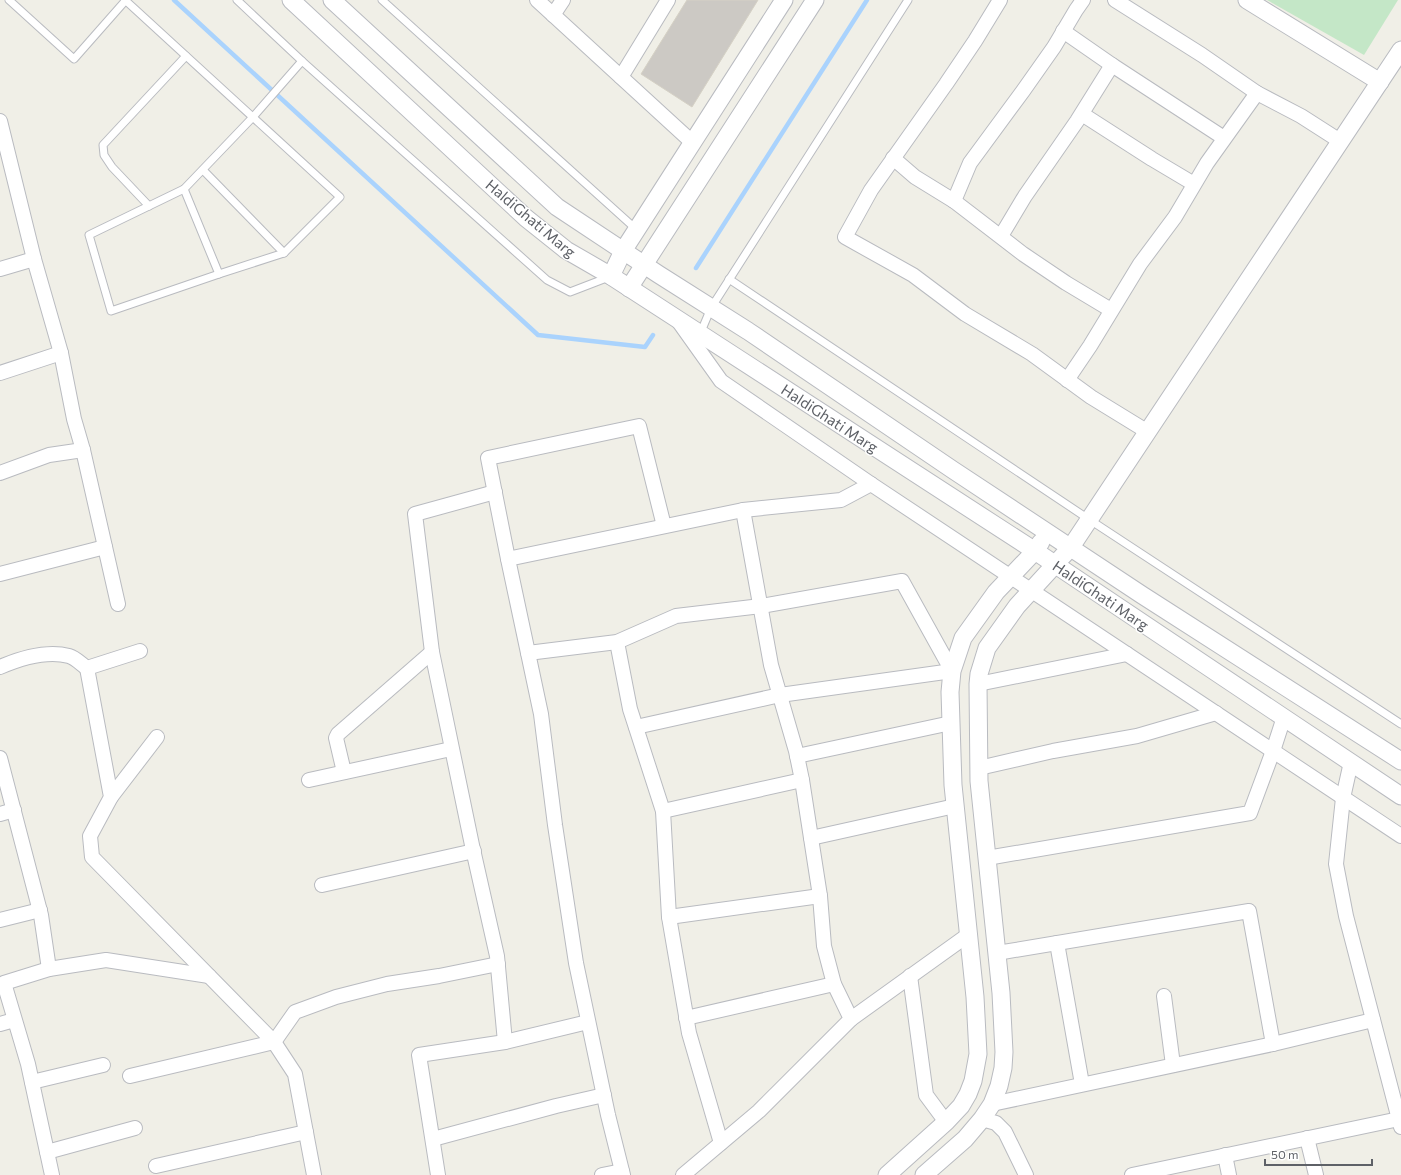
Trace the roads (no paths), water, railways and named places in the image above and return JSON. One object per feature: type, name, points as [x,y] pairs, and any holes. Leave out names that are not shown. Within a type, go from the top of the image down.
[{"type":"street","name":"HaldiGhati Marg","points":[[290,0],[526,218],[566,250],[611,276],[1035,551],[1401,796]]},
{"type":"street","name":"HaldiGhati Marg","points":[[332,0],[557,207],[644,265],[748,331],[1071,548],[1401,761]]},
{"type":"street","points":[[536,0],[693,143]]},
{"type":"street","points":[[553,15],[563,0]]},
{"type":"street","points":[[621,77],[668,0]]},
{"type":"street","points":[[611,276],[623,251],[784,0]]},
{"type":"street","points":[[629,288],[815,0]]},
{"type":"street","points":[[1000,0],[975,41],[870,190],[845,237],[913,275],[965,314],[1032,354],[1091,397],[1148,432]]},
{"type":"street","points":[[954,201],[970,163],[1006,116],[1054,47],[1083,0]]},
{"type":"street","points":[[1116,0],[1202,55],[1257,94],[1301,116],[1340,141]]},
{"type":"street","points":[[1247,0],[1380,82]]},
{"type":"street","points":[[1063,31],[1224,138]]},
{"type":"street","points":[[924,1175],[965,1139],[982,1119],[992,1104],[999,1086],[1004,1052],[1002,993],[979,768],[978,674],[987,648],[1017,606],[1071,548],[1401,50]]},
{"type":"street","points":[[1001,236],[1025,196],[1082,114],[1112,65]]},
{"type":"street","points":[[1067,380],[1140,264],[1175,217],[1194,184],[1224,138],[1257,94]]},
{"type":"street","points":[[1082,114],[1194,184]]},
{"type":"street","points":[[0,121],[34,260],[61,353],[74,419],[83,450],[118,604]]},
{"type":"street","points":[[893,158],[915,177],[954,201],[1023,254],[1066,283],[1111,310]]},
{"type":"street","points":[[0,269],[34,260]]},
{"type":"street","points":[[676,319],[721,381],[871,484],[1401,836]]},
{"type":"street","points":[[0,373],[61,353]]},
{"type":"street","points":[[602,1175],[623,1173],[604,1095],[576,963],[554,825],[541,714],[488,458],[638,426],[664,526]]},
{"type":"street","points":[[0,473],[49,455],[83,450]]},
{"type":"street","points":[[508,559],[743,510],[841,500],[871,484]]},
{"type":"street","points":[[495,492],[415,514],[432,652],[451,749],[498,964],[505,1042]]},
{"type":"street","points":[[743,510],[771,665],[797,756],[802,780],[820,896],[824,946],[834,984],[851,1019]]},
{"type":"street","points":[[887,1175],[946,1122],[961,1106],[973,1081],[978,1054],[975,997],[952,785],[950,692],[952,671],[963,638],[996,592],[1035,551],[1048,532]]},
{"type":"street","points":[[0,574],[105,547]]},
{"type":"street","points":[[528,653],[618,642],[676,616],[761,606],[902,580],[952,671]]},
{"type":"street","points":[[618,642],[630,709],[663,811],[669,917],[686,1018],[721,1143]]},
{"type":"street","points":[[87,668],[140,651]]},
{"type":"street","points":[[344,772],[336,738],[338,734],[432,652]]},
{"type":"street","points":[[0,668],[20,659],[48,654],[71,656],[87,668],[111,797]]},
{"type":"street","points":[[978,684],[1127,654]]},
{"type":"street","points":[[636,727],[780,695],[952,671]]},
{"type":"street","points":[[979,768],[1053,751],[1137,736],[1216,713]]},
{"type":"street","points":[[987,858],[1250,813],[1284,717]]},
{"type":"street","points":[[797,756],[951,723]]},
{"type":"street","points":[[157,737],[111,797],[90,836],[92,857],[274,1042],[295,1074],[314,1175]]},
{"type":"street","points":[[309,780],[451,749]]},
{"type":"street","points":[[0,758],[40,910],[49,970]]},
{"type":"street","points":[[1132,1175],[1307,1138],[1399,1115],[1346,916],[1336,864],[1343,798],[1351,762]]},
{"type":"street","points":[[663,811],[802,780]]},
{"type":"street","points":[[811,838],[955,806]]},
{"type":"street","points":[[0,814],[14,810]]},
{"type":"street","points":[[322,885],[474,851]]},
{"type":"street","points":[[669,917],[820,896]]},
{"type":"street","points":[[0,920],[40,910]]},
{"type":"street","points":[[997,954],[1249,911],[1273,1044]]},
{"type":"street","points":[[683,1175],[759,1111],[851,1019],[968,935]]},
{"type":"street","points":[[1057,943],[1082,1084]]},
{"type":"street","points":[[52,1175],[28,1064],[4,984],[49,970],[106,960],[209,976]]},
{"type":"street","points":[[130,1076],[274,1042],[295,1012],[336,997],[387,984],[440,976],[498,964]]},
{"type":"street","points":[[910,976],[926,1095],[946,1122]]},
{"type":"street","points":[[686,1018],[834,984]]},
{"type":"street","points":[[1164,996],[1173,1065]]},
{"type":"street","points":[[0,1024],[14,1020]]},
{"type":"street","points":[[992,1104],[1273,1044],[1373,1020]]},
{"type":"street","points":[[438,1175],[419,1055],[505,1042],[588,1022]]},
{"type":"street","points":[[32,1082],[103,1065]]},
{"type":"street","points":[[432,1139],[556,1106],[604,1095]]},
{"type":"street","points":[[982,1119],[996,1123],[1005,1132],[1026,1175]]},
{"type":"street","points":[[47,1152],[135,1128]]},
{"type":"street","points":[[156,1166],[306,1132]]},
{"type":"street","points":[[1307,1138],[1316,1175]]},
{"type":"street","points":[[1225,1156],[1229,1175]]},
{"type":"lane","points":[[9,0],[74,59],[125,0],[186,56],[253,117],[340,196],[284,254],[218,274],[111,311],[89,235],[184,190],[253,117],[267,102],[302,61]]},
{"type":"lane","points":[[237,0],[302,61],[547,280],[570,292],[611,276]]},
{"type":"lane","points":[[382,0],[637,230]]},
{"type":"lane","points":[[700,334],[711,308],[729,279],[908,0]]},
{"type":"lane","points":[[149,206],[112,167],[104,155],[103,145],[186,56]]},
{"type":"lane","points":[[203,170],[284,254]]},
{"type":"lane","points":[[184,190],[218,274]]},
{"type":"lane","points":[[729,279],[1090,520],[1401,724]]},
{"type":"waterway","points":[[174,0],[538,335],[645,347],[653,335]]},
{"type":"waterway","points":[[696,268],[867,0]]}]
